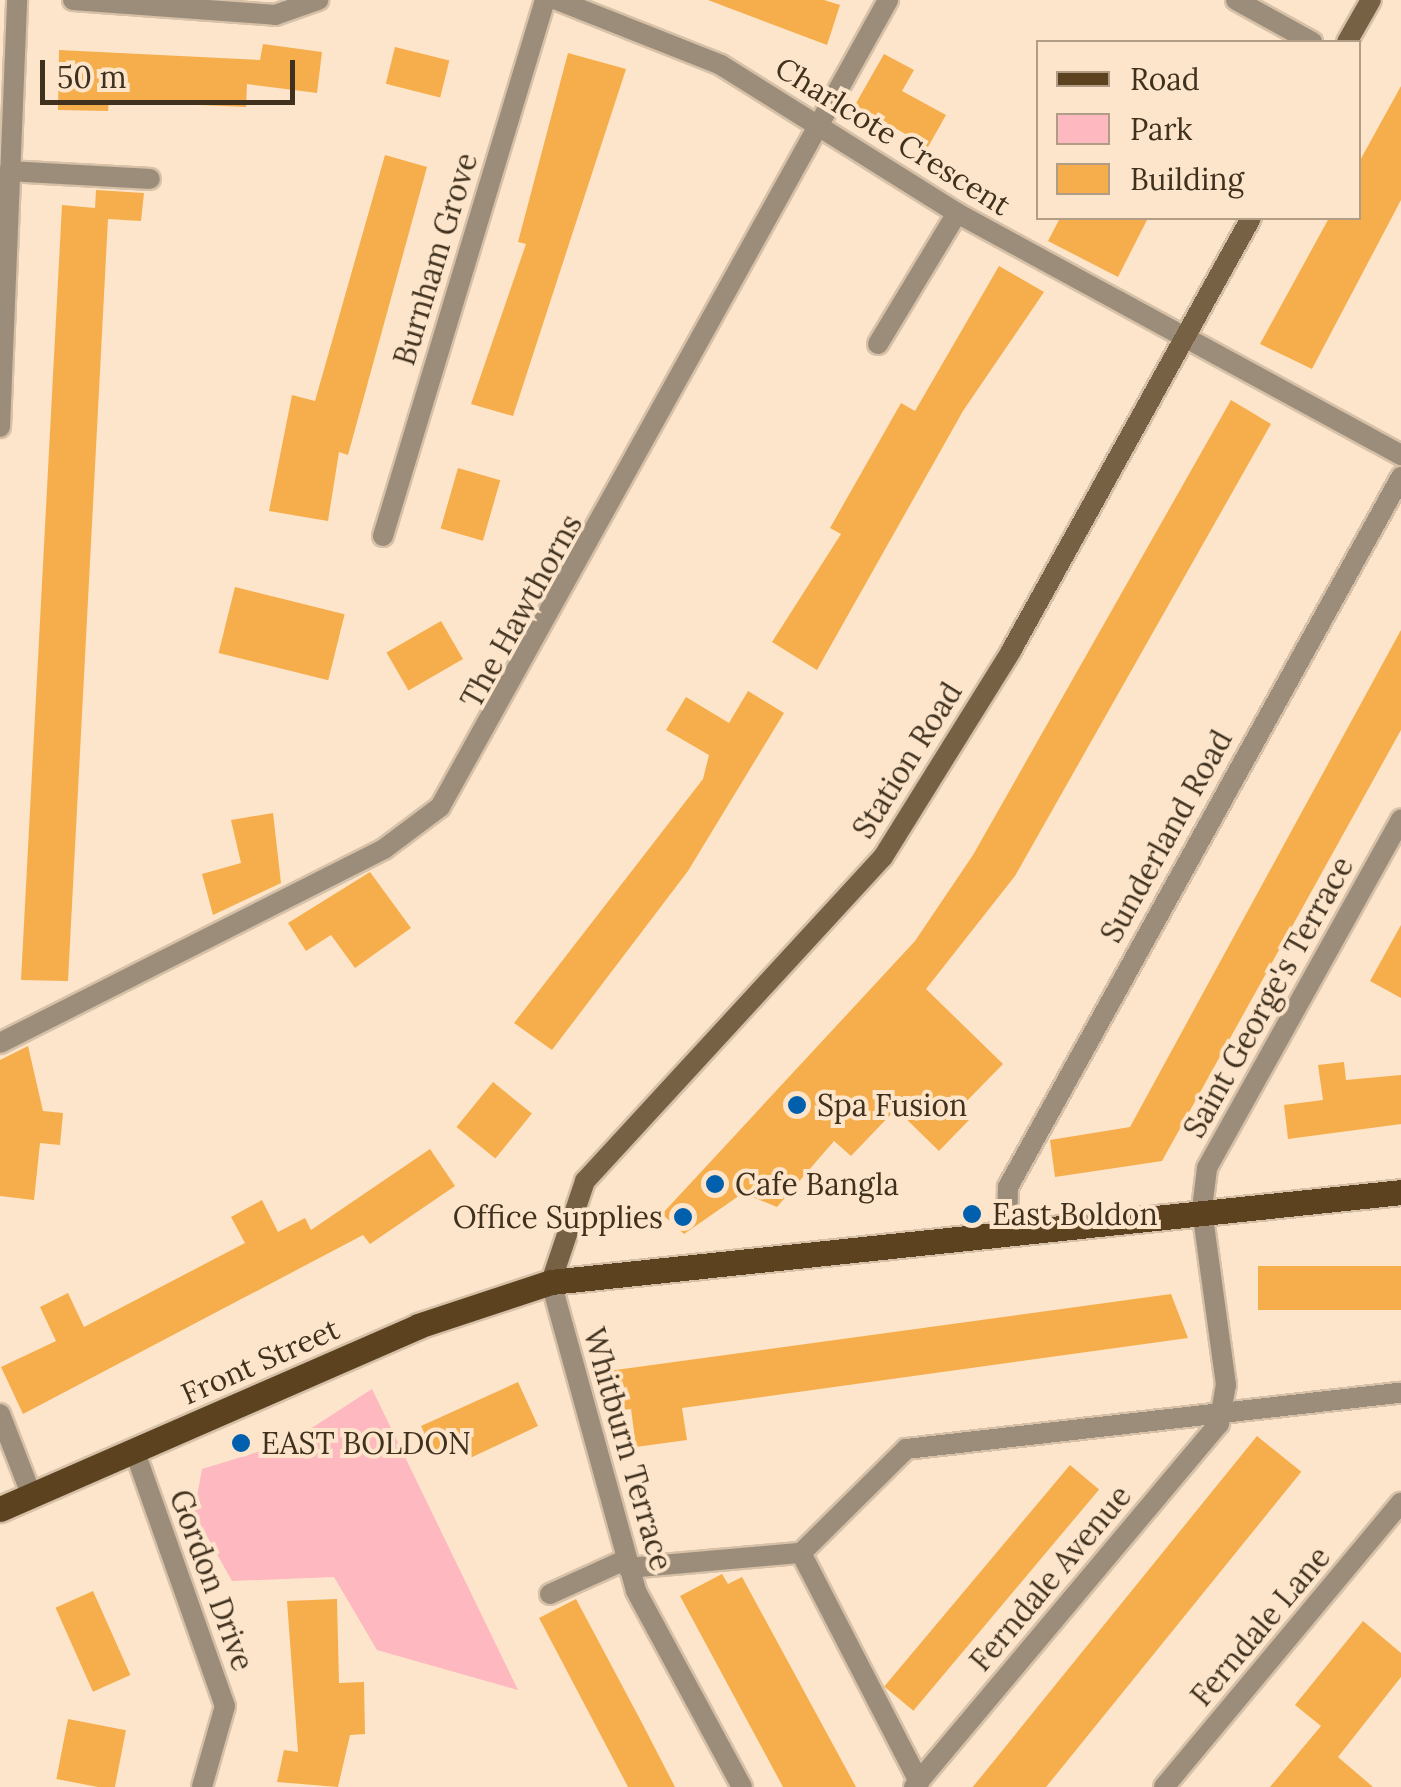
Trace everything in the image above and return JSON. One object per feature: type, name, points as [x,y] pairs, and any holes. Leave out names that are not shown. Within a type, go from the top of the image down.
[{"type":"main road","points":[[1349,40],[1371,0]]},
{"type":"main road","name":"Station Road","points":[[550,1282],[585,1181],[883,857],[1249,220]]},
{"type":"main road","points":[[550,1282],[1202,1209],[1401,1192]]},
{"type":"main road","name":"Front Street","points":[[0,1508],[418,1326],[550,1282]]},
{"type":"street","points":[[0,426],[17,0]]},
{"type":"street","points":[[73,0],[275,14],[318,0]]},
{"type":"street","name":"Burnham Grove","points":[[383,536],[545,0]]},
{"type":"street","name":"Charlcote Crescent","points":[[557,0],[721,64],[956,213],[1401,454]]},
{"type":"street","name":"The Hawthorns","points":[[0,1043],[384,849],[440,807],[888,0]]},
{"type":"street","points":[[1236,0],[1308,40]]},
{"type":"street","points":[[9,170],[150,179]]},
{"type":"street","points":[[878,344],[956,213]]},
{"type":"street","name":"Sunderland Road","points":[[1007,1231],[1008,1187],[1401,477]]},
{"type":"street","name":"Saint George's Terrace","points":[[1202,1209],[1207,1168],[1401,819]]},
{"type":"street","points":[[1202,1209],[1222,1410]]},
{"type":"street","name":"Whitburn Terrace","points":[[550,1282],[626,1564],[742,1787]]},
{"type":"street","points":[[550,1594],[626,1564],[800,1553],[906,1448],[1401,1393]]},
{"type":"street","name":"Ferndale Avenue","points":[[800,1553],[916,1784],[1208,1440],[1222,1410]]},
{"type":"street","points":[[0,1414],[31,1494]]},
{"type":"street","name":"Gordon Drive","points":[[134,1452],[225,1706],[202,1787]]},
{"type":"street","name":"Ferndale Lane","points":[[1164,1787],[1401,1503]]},
{"type":"green space","points":[[372,1389],[518,1690],[377,1650],[334,1577],[232,1581],[194,1513],[202,1469],[290,1442]]},
{"type":"building","points":[[708,0],[824,0],[840,5],[827,45]]},
{"type":"building","points":[[263,44],[322,52],[317,93],[247,84],[246,107],[109,101],[108,111],[58,110],[59,50],[260,60]]},
{"type":"building","points":[[395,47],[449,61],[440,97],[386,84]]},
{"type":"building","points":[[568,53],[626,69],[513,416],[471,404],[526,244],[518,242]]},
{"type":"building","points":[[884,54],[914,70],[902,91],[946,115],[928,147],[855,105]]},
{"type":"building","points":[[1401,86],[1401,200],[1312,369],[1260,344],[1328,220],[1361,220],[1361,159]]},
{"type":"building","points":[[385,155],[427,167],[348,455],[339,452],[328,521],[269,511],[292,395],[315,401]]},
{"type":"building","points":[[96,190],[144,193],[141,221],[108,219],[68,981],[21,980],[62,205],[95,208]]},
{"type":"building","points":[[1059,220],[1147,220],[1118,277],[1048,241]]},
{"type":"building","points":[[999,266],[1044,292],[963,411],[817,670],[772,642],[841,534],[830,528],[901,403],[915,411]]},
{"type":"building","points":[[1231,400],[1271,424],[1015,876],[926,989],[1003,1064],[958,1110],[969,1120],[939,1151],[896,1109],[851,1156],[834,1141],[777,1207],[743,1193],[684,1234],[662,1214],[915,941],[973,855]]},
{"type":"building","points":[[458,468],[500,480],[483,541],[441,529]]},
{"type":"building","points":[[235,587],[345,614],[328,680],[219,653]]},
{"type":"building","points":[[441,621],[463,659],[408,691],[386,652]]},
{"type":"building","points":[[1401,630],[1401,730],[1162,1161],[1055,1177],[1050,1140],[1130,1127]]},
{"type":"building","points":[[748,691],[784,713],[688,871],[552,1050],[514,1023],[703,779],[709,755],[666,730],[686,697],[729,723]]},
{"type":"building","points":[[273,813],[281,883],[213,915],[202,874],[241,863],[231,820]]},
{"type":"building","points":[[370,872],[411,928],[355,968],[331,935],[306,951],[288,923]]},
{"type":"building","points":[[1401,925],[1401,998],[1370,981]]},
{"type":"building","points":[[28,1046],[43,1111],[63,1113],[60,1145],[40,1143],[34,1200],[0,1196],[0,1060]]},
{"type":"building","points":[[1344,1062],[1346,1080],[1401,1075],[1401,1124],[1288,1139],[1284,1105],[1323,1100],[1318,1065]]},
{"type":"building","points":[[493,1082],[532,1113],[495,1159],[456,1127]]},
{"type":"building","points":[[430,1149],[455,1186],[370,1244],[363,1235],[23,1414],[1,1367],[56,1341],[40,1307],[68,1293],[84,1327],[245,1243],[231,1217],[262,1200],[278,1232],[305,1218],[311,1230]]},
{"type":"building","points":[[1258,1266],[1401,1266],[1401,1310],[1258,1310]]},
{"type":"building","points":[[1171,1294],[1188,1338],[682,1408],[687,1440],[636,1447],[631,1409],[613,1411],[608,1371]]},
{"type":"building","points":[[518,1382],[538,1426],[468,1459],[461,1443],[434,1455],[421,1426]]},
{"type":"building","points":[[1257,1436],[1301,1472],[1046,1787],[973,1787]]},
{"type":"building","points":[[1070,1465],[1099,1489],[913,1711],[884,1686]]},
{"type":"building","points":[[722,1574],[728,1584],[742,1577],[856,1787],[783,1787],[680,1596]]},
{"type":"building","points":[[93,1591],[130,1675],[93,1692],[56,1608]]},
{"type":"building","points":[[337,1599],[339,1683],[364,1682],[365,1734],[350,1735],[338,1787],[277,1782],[284,1750],[298,1752],[287,1601]]},
{"type":"building","points":[[576,1599],[675,1787],[628,1787],[539,1618]]},
{"type":"building","points":[[1363,1621],[1401,1653],[1401,1677],[1338,1757],[1373,1787],[1270,1787],[1321,1726],[1295,1705]]},
{"type":"building","points":[[68,1719],[126,1730],[115,1787],[56,1779]]},
{"type":"place","name":"Spa Fusion","points":[[797,1105]]},
{"type":"place","name":"Cafe Bangla","points":[[715,1184]]},
{"type":"place","name":"East Boldon","points":[[972,1214]]},
{"type":"place","name":"Office Supplies","points":[[683,1217]]},
{"type":"place","name":"EAST BOLDON","points":[[241,1443]]}]
